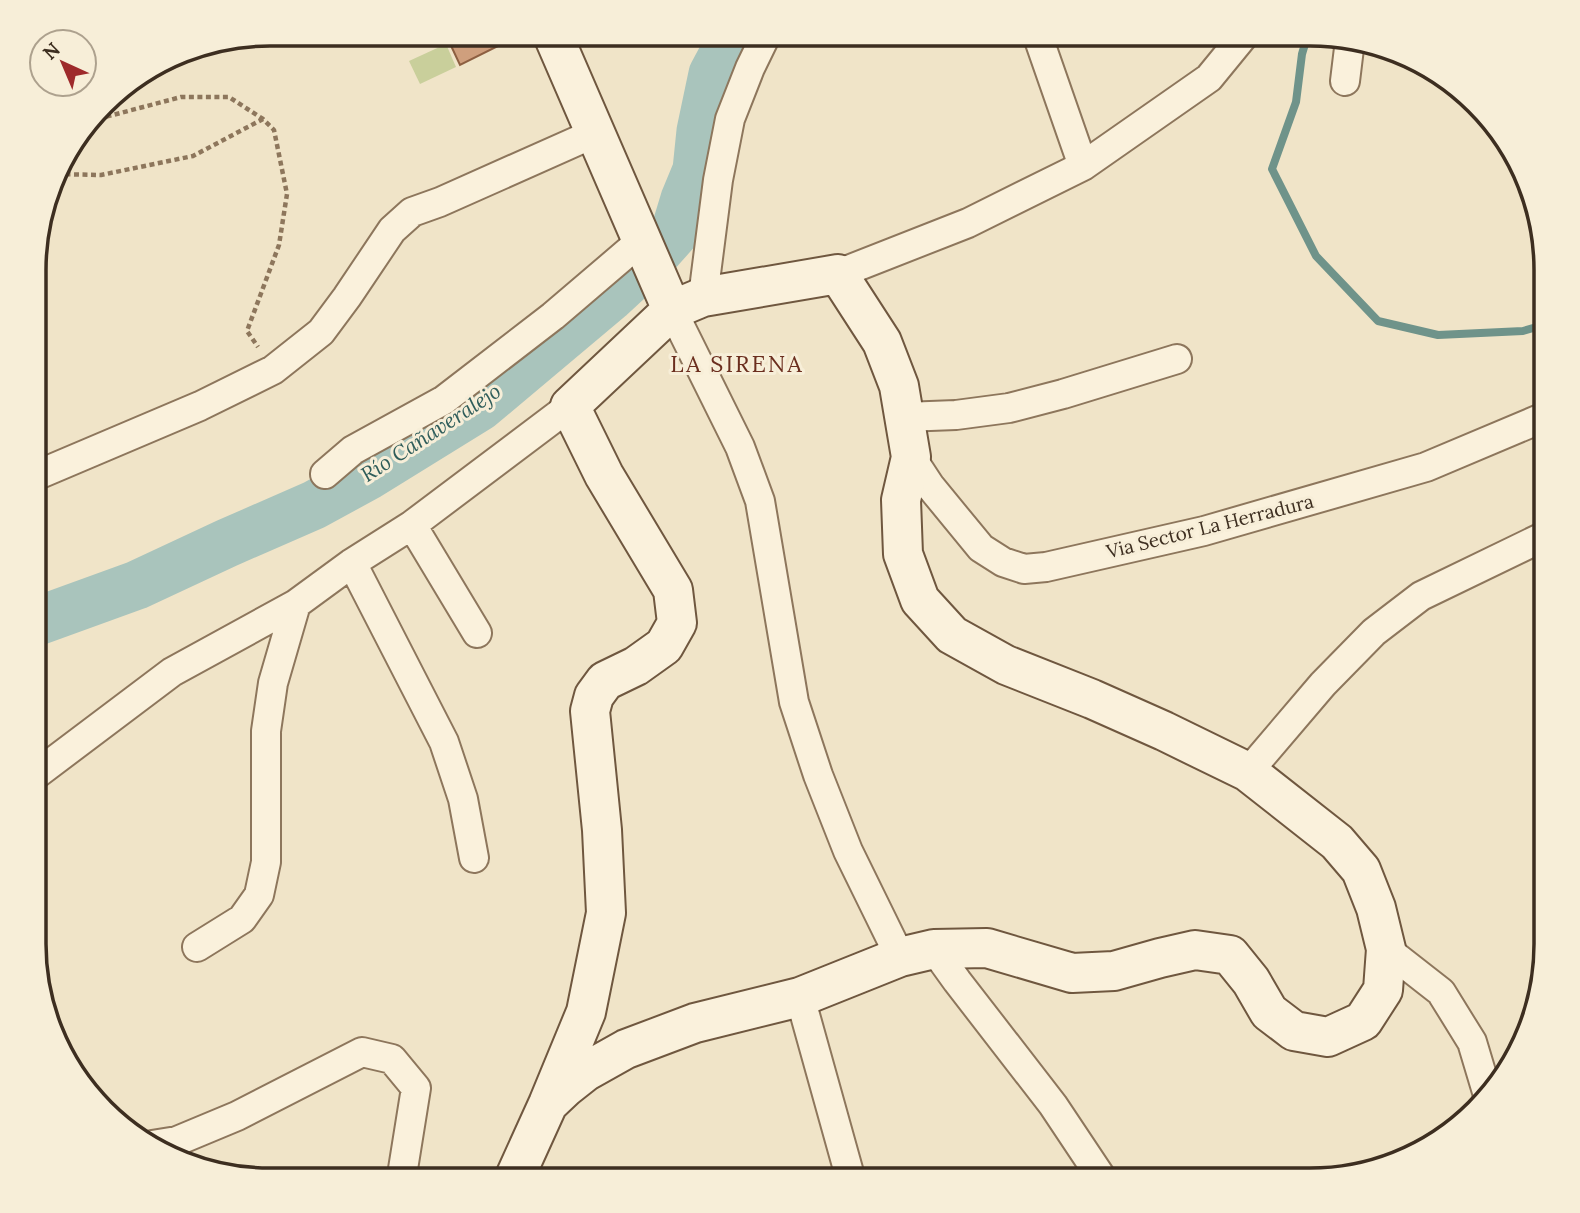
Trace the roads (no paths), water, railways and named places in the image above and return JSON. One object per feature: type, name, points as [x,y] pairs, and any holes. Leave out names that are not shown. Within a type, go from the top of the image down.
[{"type":"street","points":[[558,46],[639,234],[679,298],[760,501],[794,702],[818,775],[848,851],[917,953],[957,981],[1053,1105],[1095,1168]]},
{"type":"street","points":[[46,767],[173,672],[296,604],[352,563],[412,525],[570,406],[679,298],[718,180],[730,119],[761,46]]},
{"type":"street","points":[[1041,46],[1083,166]]},
{"type":"street","points":[[679,298],[838,274],[968,223],[1083,166],[1209,78],[1235,46]]},
{"type":"street","points":[[1345,81],[1349,49]]},
{"type":"street","points":[[46,471],[200,406],[273,370],[321,332],[392,230],[412,212],[595,133]]},
{"type":"street","points":[[325,474],[353,450],[444,400],[553,316],[639,234]]},
{"type":"street","points":[[548,1104],[585,1072],[626,1049],[695,1023],[800,997],[917,953],[987,948],[1072,973],[1114,971],[1195,950],[1230,955],[1251,981],[1269,1012],[1293,1031],[1328,1037],[1363,1021],[1383,990],[1386,949],[1376,908],[1362,870],[1337,842],[1248,772],[1104,705],[1006,665],[952,635],[920,600],[903,554],[901,500],[911,457],[899,386],[882,342],[838,274]]},
{"type":"street","points":[[904,417],[956,415],[1009,408],[1177,359]]},
{"type":"street","points":[[519,1167],[586,1012],[606,913],[602,830],[590,711],[594,696],[605,681],[636,666],[664,646],[677,623],[673,590],[604,475],[570,406]]},
{"type":"street","name":"Via Sector La Herradura","points":[[911,457],[930,486],[981,548],[1003,562],[1024,569],[1046,567],[1204,531],[1426,467],[1534,421]]},
{"type":"street","points":[[412,525],[477,633]]},
{"type":"street","points":[[1248,772],[1323,684],[1374,632],[1421,596],[1534,541]]},
{"type":"street","points":[[352,563],[444,742],[463,799],[474,858]]},
{"type":"street","points":[[197,947],[242,919],[259,895],[266,862],[266,730],[273,682],[296,604]]},
{"type":"street","points":[[1386,949],[1441,992],[1472,1042],[1485,1083]]},
{"type":"street","points":[[800,997],[848,1168]]},
{"type":"street","points":[[168,1142],[237,1116],[362,1052],[392,1059],[416,1088],[403,1167]]},
{"type":"waterway","name":"Río Cañaveralejo","points":[[46,618],[137,585],[314,505],[369,475],[479,407],[610,297],[650,260],[675,232],[697,170],[701,131],[713,74],[728,46]]},
{"type":"waterway","points":[[1304,46],[1296,102],[1272,169],[1316,256],[1378,321],[1438,335],[1523,331],[1534,328]]},
{"type":"district","name":"LA SIRENA","points":[[737,364]]}]
